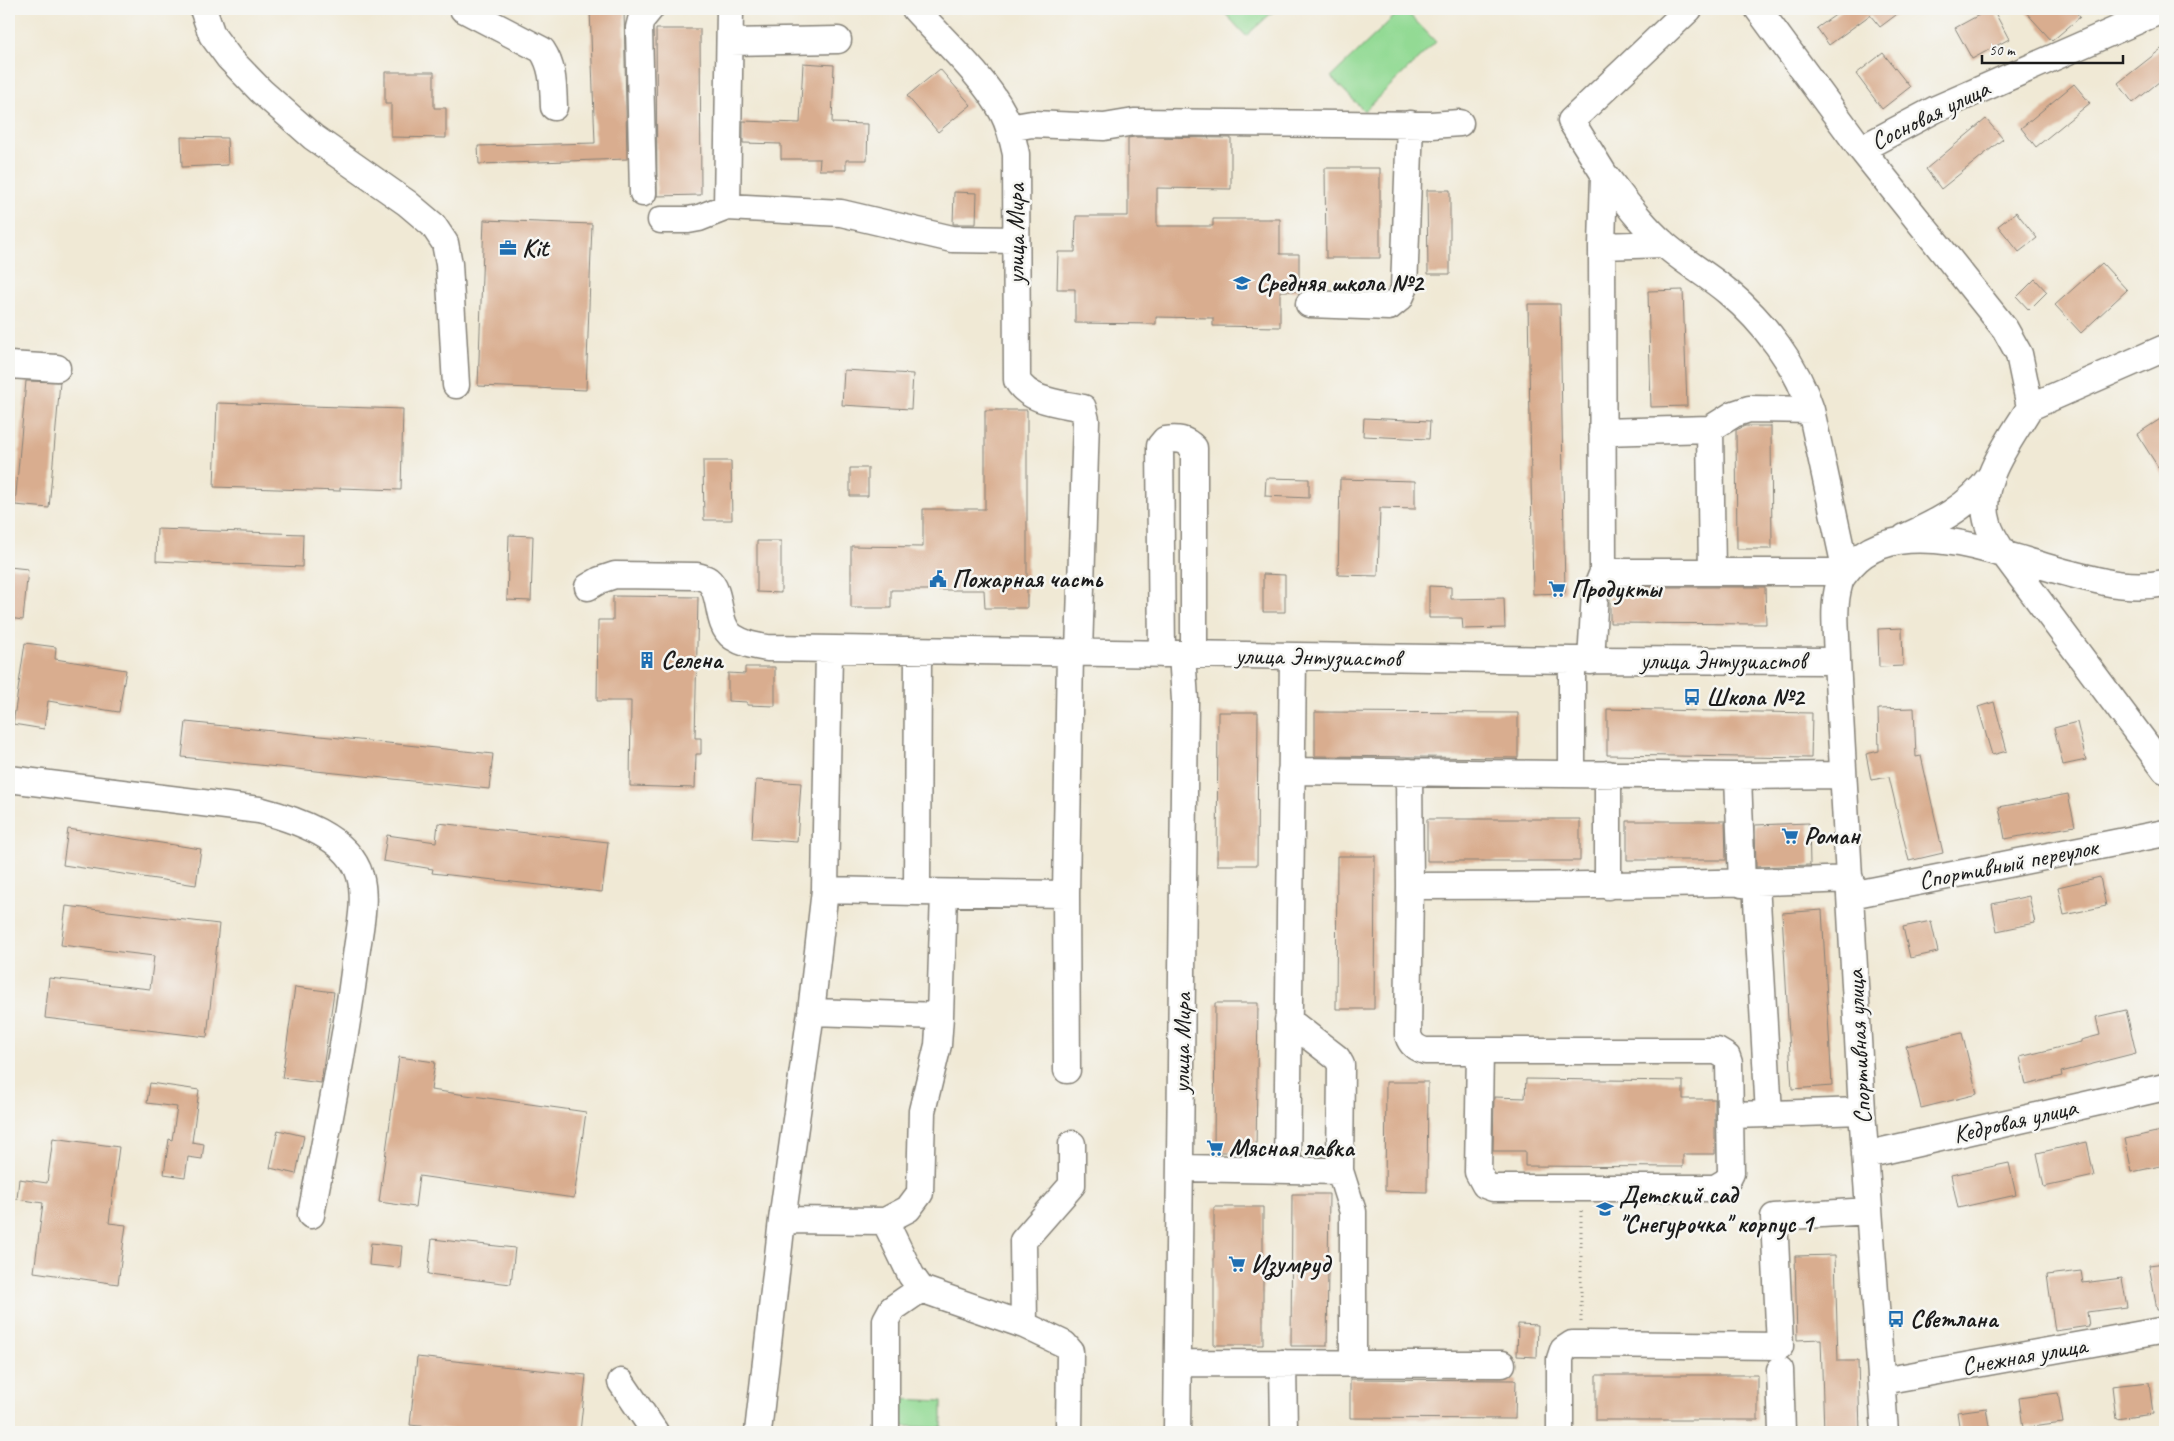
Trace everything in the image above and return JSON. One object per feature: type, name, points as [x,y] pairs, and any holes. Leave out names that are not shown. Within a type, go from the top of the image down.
[{"type":"street","points":[[203,9],[212,34],[229,58],[261,91],[313,137],[407,202],[433,225],[445,243],[449,264],[456,385]]},
{"type":"street","points":[[463,9],[542,50],[550,62],[554,107]]},
{"type":"street","points":[[643,193],[639,28],[641,20],[650,9]]},
{"type":"street","points":[[727,207],[730,9]]},
{"type":"street","name":"улица Мира","points":[[915,9],[991,93],[1009,128],[1016,154],[1017,380],[1026,392],[1034,396],[1083,408],[1086,420],[1075,653]]},
{"type":"street","points":[[1603,572],[1846,572],[1811,410],[1804,388],[1786,358],[1758,323],[1727,292],[1664,244],[1636,216],[1604,174],[1571,121],[1689,9]]},
{"type":"street","points":[[1758,9],[1861,150],[2005,329],[2019,354],[2030,407]]},
{"type":"street","name":"Сосновая улица","points":[[1861,150],[1936,109],[2164,9]]},
{"type":"street","points":[[730,42],[838,40]]},
{"type":"street","points":[[1009,128],[1032,124],[1104,127],[1134,122],[1460,123]]},
{"type":"street","points":[[1309,304],[1388,307],[1400,298],[1404,289],[1410,124]]},
{"type":"street","points":[[1572,773],[1582,661],[1595,592],[1603,572],[1602,246],[1604,174]]},
{"type":"street","points":[[661,220],[694,219],[727,207],[841,213],[952,239],[1016,240]]},
{"type":"street","points":[[1602,246],[1664,244]]},
{"type":"street","points":[[1893,543],[1920,530],[1969,501],[1982,490],[2030,407],[2165,348]]},
{"type":"street","points":[[9,365],[56,368]]},
{"type":"street","points":[[1602,432],[1710,429],[1734,414],[1749,409],[1811,410]]},
{"type":"street","points":[[1710,429],[1712,572]]},
{"type":"street","points":[[1172,439],[1188,441],[1194,448],[1179,654],[1160,446],[1165,440],[1172,439]]},
{"type":"street","points":[[1992,475],[1984,506],[1987,523],[1992,535],[2004,554],[2165,770]]},
{"type":"street","name":"улица Энтузиастов","points":[[588,587],[600,580],[615,575],[697,576],[708,580],[714,589],[720,614],[731,636],[746,644],[767,648],[1582,661],[1837,661],[1836,600],[1839,584],[1858,558],[1870,550],[1893,543],[1942,540],[1970,544],[2055,570],[2106,582],[2151,586],[2165,583]]},
{"type":"street","points":[[758,1432],[782,1220],[811,1012],[825,890],[829,650]]},
{"type":"street","points":[[917,892],[918,651]]},
{"type":"street","points":[[1067,1070],[1066,894],[1075,653]]},
{"type":"street","name":"улица Мира","points":[[1177,1432],[1185,700],[1179,654]]},
{"type":"street","points":[[1287,1170],[1293,656]]},
{"type":"street","name":"Спортивная улица","points":[[1837,661],[1864,1155],[1885,1432]]},
{"type":"street","points":[[1291,771],[1738,776],[1843,775]]},
{"type":"street","points":[[1409,772],[1408,1035],[1410,1043],[1418,1049],[1426,1051],[1480,1051],[1717,1051],[1727,1057],[1729,1064],[1731,1174],[1722,1186],[1715,1188],[1493,1188],[1485,1185],[1480,1179],[1478,1172],[1480,1051]]},
{"type":"street","points":[[1608,774],[1608,886]]},
{"type":"street","points":[[1738,776],[1769,1114]]},
{"type":"street","points":[[9,779],[259,810],[288,818],[316,830],[335,843],[351,859],[360,876],[363,904],[351,1004],[311,1214]]},
{"type":"street","name":"Спортивный переулок","points":[[1410,886],[1608,886],[1749,883],[1850,887],[2165,833]]},
{"type":"street","points":[[825,890],[1066,894]]},
{"type":"street","points":[[782,1220],[884,1220],[908,1209],[920,1193],[922,1111],[938,1045],[944,892]]},
{"type":"street","points":[[811,1012],[940,1016]]},
{"type":"street","points":[[1288,1020],[1338,1058],[1341,1065],[1340,1171],[1353,1212],[1353,1363]]},
{"type":"street","name":"Кедровая улица","points":[[1864,1155],[2165,1087]]},
{"type":"street","points":[[1730,1115],[1862,1111]]},
{"type":"street","points":[[1024,1325],[1023,1241],[1072,1185],[1072,1144]]},
{"type":"street","points":[[1180,1168],[1340,1171]]},
{"type":"street","points":[[1560,1432],[1560,1359],[1563,1350],[1572,1344],[1780,1346],[1774,1217],[1869,1211]]},
{"type":"street","points":[[884,1220],[911,1275],[921,1288],[1024,1325],[1064,1344],[1070,1351],[1069,1432]]},
{"type":"street","points":[[886,1432],[886,1320],[892,1309],[921,1288]]},
{"type":"street","name":"Снежная улица","points":[[1882,1381],[2165,1330]]},
{"type":"street","points":[[1178,1363],[1502,1364]]},
{"type":"street","points":[[1283,1363],[1284,1432]]},
{"type":"street","points":[[1780,1370],[1782,1432]]},
{"type":"street","points":[[621,1382],[656,1432]]},
{"type":"path","points":[[1581,1344],[1582,1188]]},
{"type":"green space","points":[[1221,9],[1276,9],[1246,36]]},
{"type":"green space","points":[[1402,9],[1436,42],[1364,111],[1331,77]]},
{"type":"green space","points":[[901,1399],[942,1401],[942,1428],[900,1426]]},
{"type":"building","points":[[590,9],[624,9],[627,159],[479,164],[478,146],[595,143]]},
{"type":"building","points":[[1844,9],[1904,9],[1880,27],[1870,15],[1829,45],[1817,28]]},
{"type":"building","points":[[1975,9],[1993,9],[2009,39],[1972,59],[1955,28],[1979,15]]},
{"type":"building","points":[[2023,9],[2073,9],[2080,17],[2052,41]]},
{"type":"building","points":[[656,29],[700,29],[701,195],[657,196]]},
{"type":"building","points":[[2165,46],[2165,77],[2133,103],[2118,83]]},
{"type":"building","points":[[1883,53],[1910,87],[1882,109],[1856,74]]},
{"type":"building","points":[[803,63],[834,65],[832,123],[868,124],[867,160],[846,160],[846,170],[819,170],[820,159],[781,159],[781,144],[743,143],[743,121],[800,123]]},
{"type":"building","points":[[940,69],[971,105],[938,132],[907,96]]},
{"type":"building","points":[[385,72],[434,72],[434,108],[446,108],[446,138],[391,137],[391,104],[385,104]]},
{"type":"building","points":[[2074,84],[2090,103],[2036,147],[2021,128]]},
{"type":"building","points":[[1986,119],[2003,139],[1941,189],[1926,169]]},
{"type":"building","points":[[181,137],[227,138],[228,165],[182,167]]},
{"type":"building","points":[[1128,138],[1231,138],[1231,189],[1157,188],[1157,226],[1213,226],[1213,219],[1280,219],[1280,254],[1299,254],[1299,291],[1280,291],[1280,327],[1213,326],[1213,318],[1156,317],[1156,324],[1075,323],[1075,289],[1057,289],[1058,252],[1075,252],[1076,216],[1128,216]]},
{"type":"building","points":[[1325,168],[1380,168],[1380,258],[1326,258]]},
{"type":"building","points":[[1427,190],[1450,190],[1450,274],[1428,274]]},
{"type":"building","points":[[954,192],[977,193],[976,224],[953,224]]},
{"type":"building","points":[[2016,212],[2037,238],[2019,252],[1998,226]]},
{"type":"building","points":[[484,220],[592,224],[586,390],[478,386]]},
{"type":"building","points":[[2102,263],[2127,290],[2081,333],[2055,305]]},
{"type":"building","points":[[2035,279],[2047,292],[2029,310],[2017,297]]},
{"type":"building","points":[[1683,290],[1687,406],[1651,407],[1648,291]]},
{"type":"building","points":[[1528,304],[1560,304],[1565,593],[1533,594]]},
{"type":"building","points":[[844,370],[913,374],[911,409],[842,405]]},
{"type":"building","points":[[26,381],[60,382],[49,508],[15,505]]},
{"type":"building","points":[[217,403],[403,409],[401,490],[340,488],[340,491],[214,487]]},
{"type":"building","points":[[985,410],[1027,410],[1027,608],[985,608],[984,590],[891,590],[891,608],[851,608],[851,546],[923,547],[923,509],[985,509]]},
{"type":"building","points":[[2165,416],[2165,478],[2137,434]]},
{"type":"building","points":[[1364,418],[1430,421],[1429,439],[1363,436]]},
{"type":"building","points":[[1745,426],[1771,426],[1772,549],[1737,549],[1736,430]]},
{"type":"building","points":[[703,461],[731,461],[732,520],[704,520]]},
{"type":"building","points":[[850,468],[868,468],[868,496],[850,496]]},
{"type":"building","points":[[1266,478],[1309,479],[1309,498],[1265,496]]},
{"type":"building","points":[[1340,479],[1415,481],[1415,509],[1380,508],[1378,576],[1338,575]]},
{"type":"building","points":[[157,529],[303,534],[302,567],[156,561]]},
{"type":"building","points":[[509,535],[533,536],[531,601],[507,600]]},
{"type":"building","points":[[757,541],[781,541],[781,593],[757,592]]},
{"type":"building","points":[[9,567],[28,569],[23,620],[9,618]]},
{"type":"building","points":[[1263,574],[1285,575],[1285,612],[1263,612]]},
{"type":"building","points":[[1429,586],[1451,587],[1451,599],[1504,598],[1505,628],[1463,629],[1462,618],[1429,618]]},
{"type":"building","points":[[1613,587],[1765,587],[1766,624],[1610,623],[1610,595]]},
{"type":"building","name":"Селена","points":[[613,596],[698,597],[695,738],[701,738],[701,754],[696,754],[695,788],[630,786],[631,701],[597,701],[598,620],[613,620]]},
{"type":"building","points":[[1902,628],[1903,666],[1879,667],[1878,629]]},
{"type":"building","points":[[25,643],[56,647],[55,659],[126,670],[119,712],[48,701],[44,729],[13,724]]},
{"type":"building","name":"Селена","points":[[745,667],[775,667],[775,706],[747,705],[747,702],[728,701],[728,673],[745,674]]},
{"type":"building","points":[[1994,702],[2007,751],[1992,755],[1978,707]]},
{"type":"building","points":[[1914,708],[1916,757],[1921,756],[1943,853],[1909,861],[1889,777],[1871,780],[1866,754],[1879,751],[1878,709]]},
{"type":"building","points":[[1607,709],[1812,713],[1811,758],[1607,755]]},
{"type":"building","points":[[1218,712],[1258,712],[1257,865],[1217,865]]},
{"type":"building","points":[[1315,712],[1518,713],[1518,758],[1315,756]]},
{"type":"building","points":[[186,722],[493,754],[489,789],[182,757]]},
{"type":"building","points":[[2077,722],[2086,760],[2063,765],[2054,728]]},
{"type":"building","points":[[756,780],[801,783],[797,842],[752,839]]},
{"type":"building","points":[[2068,794],[2075,826],[2005,839],[1999,807]]},
{"type":"building","points":[[1427,819],[1580,819],[1580,861],[1427,861]]},
{"type":"building","points":[[1627,821],[1725,821],[1726,860],[1627,860]]},
{"type":"building","points":[[438,823],[608,842],[602,892],[432,873],[433,869],[383,861],[387,835],[436,842]]},
{"type":"building","points":[[1809,823],[1810,865],[1756,867],[1755,825]]},
{"type":"building","points":[[68,829],[201,849],[196,885],[63,865]]},
{"type":"building","points":[[1337,856],[1375,856],[1374,1009],[1336,1009]]},
{"type":"building","points":[[2100,877],[2106,906],[2064,915],[2058,887]]},
{"type":"building","points":[[2029,896],[2035,923],[1997,931],[1992,904]]},
{"type":"building","points":[[66,906],[219,924],[207,1037],[45,1018],[49,978],[150,989],[154,956],[61,945]]},
{"type":"building","points":[[1822,910],[1832,1086],[1792,1089],[1782,913]]},
{"type":"building","points":[[1931,921],[1938,952],[1910,958],[1903,927]]},
{"type":"building","points":[[295,987],[334,992],[321,1083],[282,1078]]},
{"type":"building","points":[[1215,1003],[1258,1003],[1256,1152],[1214,1152]]},
{"type":"building","points":[[2126,1010],[2136,1053],[2061,1072],[2062,1076],[2026,1085],[2020,1057],[2081,1042],[2081,1040],[2100,1035],[2096,1017]]},
{"type":"building","points":[[1962,1033],[1977,1094],[1921,1108],[1906,1046]]},
{"type":"building","points":[[399,1057],[435,1062],[431,1090],[586,1112],[574,1198],[419,1176],[415,1207],[379,1202]]},
{"type":"building","points":[[1526,1079],[1683,1081],[1683,1099],[1715,1099],[1715,1154],[1683,1154],[1683,1167],[1525,1166],[1525,1151],[1493,1151],[1494,1097],[1525,1098]]},
{"type":"building","points":[[1386,1082],[1428,1082],[1427,1192],[1385,1191]]},
{"type":"building","points":[[150,1083],[199,1090],[192,1142],[204,1144],[202,1159],[188,1157],[185,1177],[164,1174],[169,1139],[172,1140],[177,1107],[147,1103]]},
{"type":"building","points":[[278,1130],[304,1136],[296,1174],[270,1168]]},
{"type":"building","points":[[2165,1130],[2165,1165],[2132,1172],[2125,1139]]},
{"type":"building","points":[[53,1138],[119,1147],[109,1223],[126,1225],[118,1284],[34,1272],[43,1203],[17,1199],[19,1179],[47,1183]]},
{"type":"building","points":[[2087,1142],[2094,1176],[2044,1187],[2037,1153]]},
{"type":"building","points":[[2009,1163],[2016,1195],[1958,1208],[1951,1175]]},
{"type":"building","points":[[1292,1194],[1329,1194],[1327,1346],[1291,1346]]},
{"type":"building","points":[[1214,1207],[1263,1207],[1263,1345],[1214,1345]]},
{"type":"building","points":[[432,1239],[515,1248],[511,1284],[428,1274]]},
{"type":"building","points":[[371,1243],[402,1246],[400,1268],[369,1265]]},
{"type":"building","points":[[1835,1255],[1838,1361],[1858,1361],[1860,1432],[1824,1432],[1821,1339],[1797,1340],[1795,1256]]},
{"type":"building","points":[[2165,1263],[2165,1310],[2157,1310],[2149,1265]]},
{"type":"building","points":[[2081,1271],[2083,1283],[2122,1278],[2127,1307],[2087,1312],[2089,1326],[2055,1331],[2047,1275]]},
{"type":"building","points":[[1518,1324],[1538,1325],[1537,1357],[1517,1356]]},
{"type":"building","points":[[417,1357],[586,1375],[580,1432],[477,1432],[410,1425]]},
{"type":"building","points":[[1596,1375],[1758,1375],[1758,1420],[1596,1420]]},
{"type":"building","points":[[1350,1379],[1516,1380],[1515,1419],[1350,1418]]},
{"type":"building","points":[[2149,1382],[2153,1414],[2116,1419],[2112,1386]]},
{"type":"building","points":[[2058,1393],[2063,1423],[2023,1428],[2019,1398]]},
{"type":"building","points":[[1986,1408],[1990,1432],[1960,1432],[1957,1412]]},
{"type":"place","name":"Kit","points":[[508,248]]},
{"type":"place","name":"Средняя школа №2","points":[[1242,283]]},
{"type":"place","name":"Пожарная часть","points":[[938,579]]},
{"type":"place","name":"Продукты","points":[[1557,589]]},
{"type":"place","name":"Селена","points":[[647,660]]},
{"type":"place","name":"Школа №2","points":[[1692,697]]},
{"type":"place","name":"Роман","points":[[1790,836]]},
{"type":"place","name":"Мясная лавка","points":[[1215,1148]]},
{"type":"place","name":"Детский сад \"Снегурочка\" корпус 1","points":[[1605,1209]]},
{"type":"place","name":"Изумруд","points":[[1237,1264]]},
{"type":"place","name":"Светлана","points":[[1896,1319]]}]
